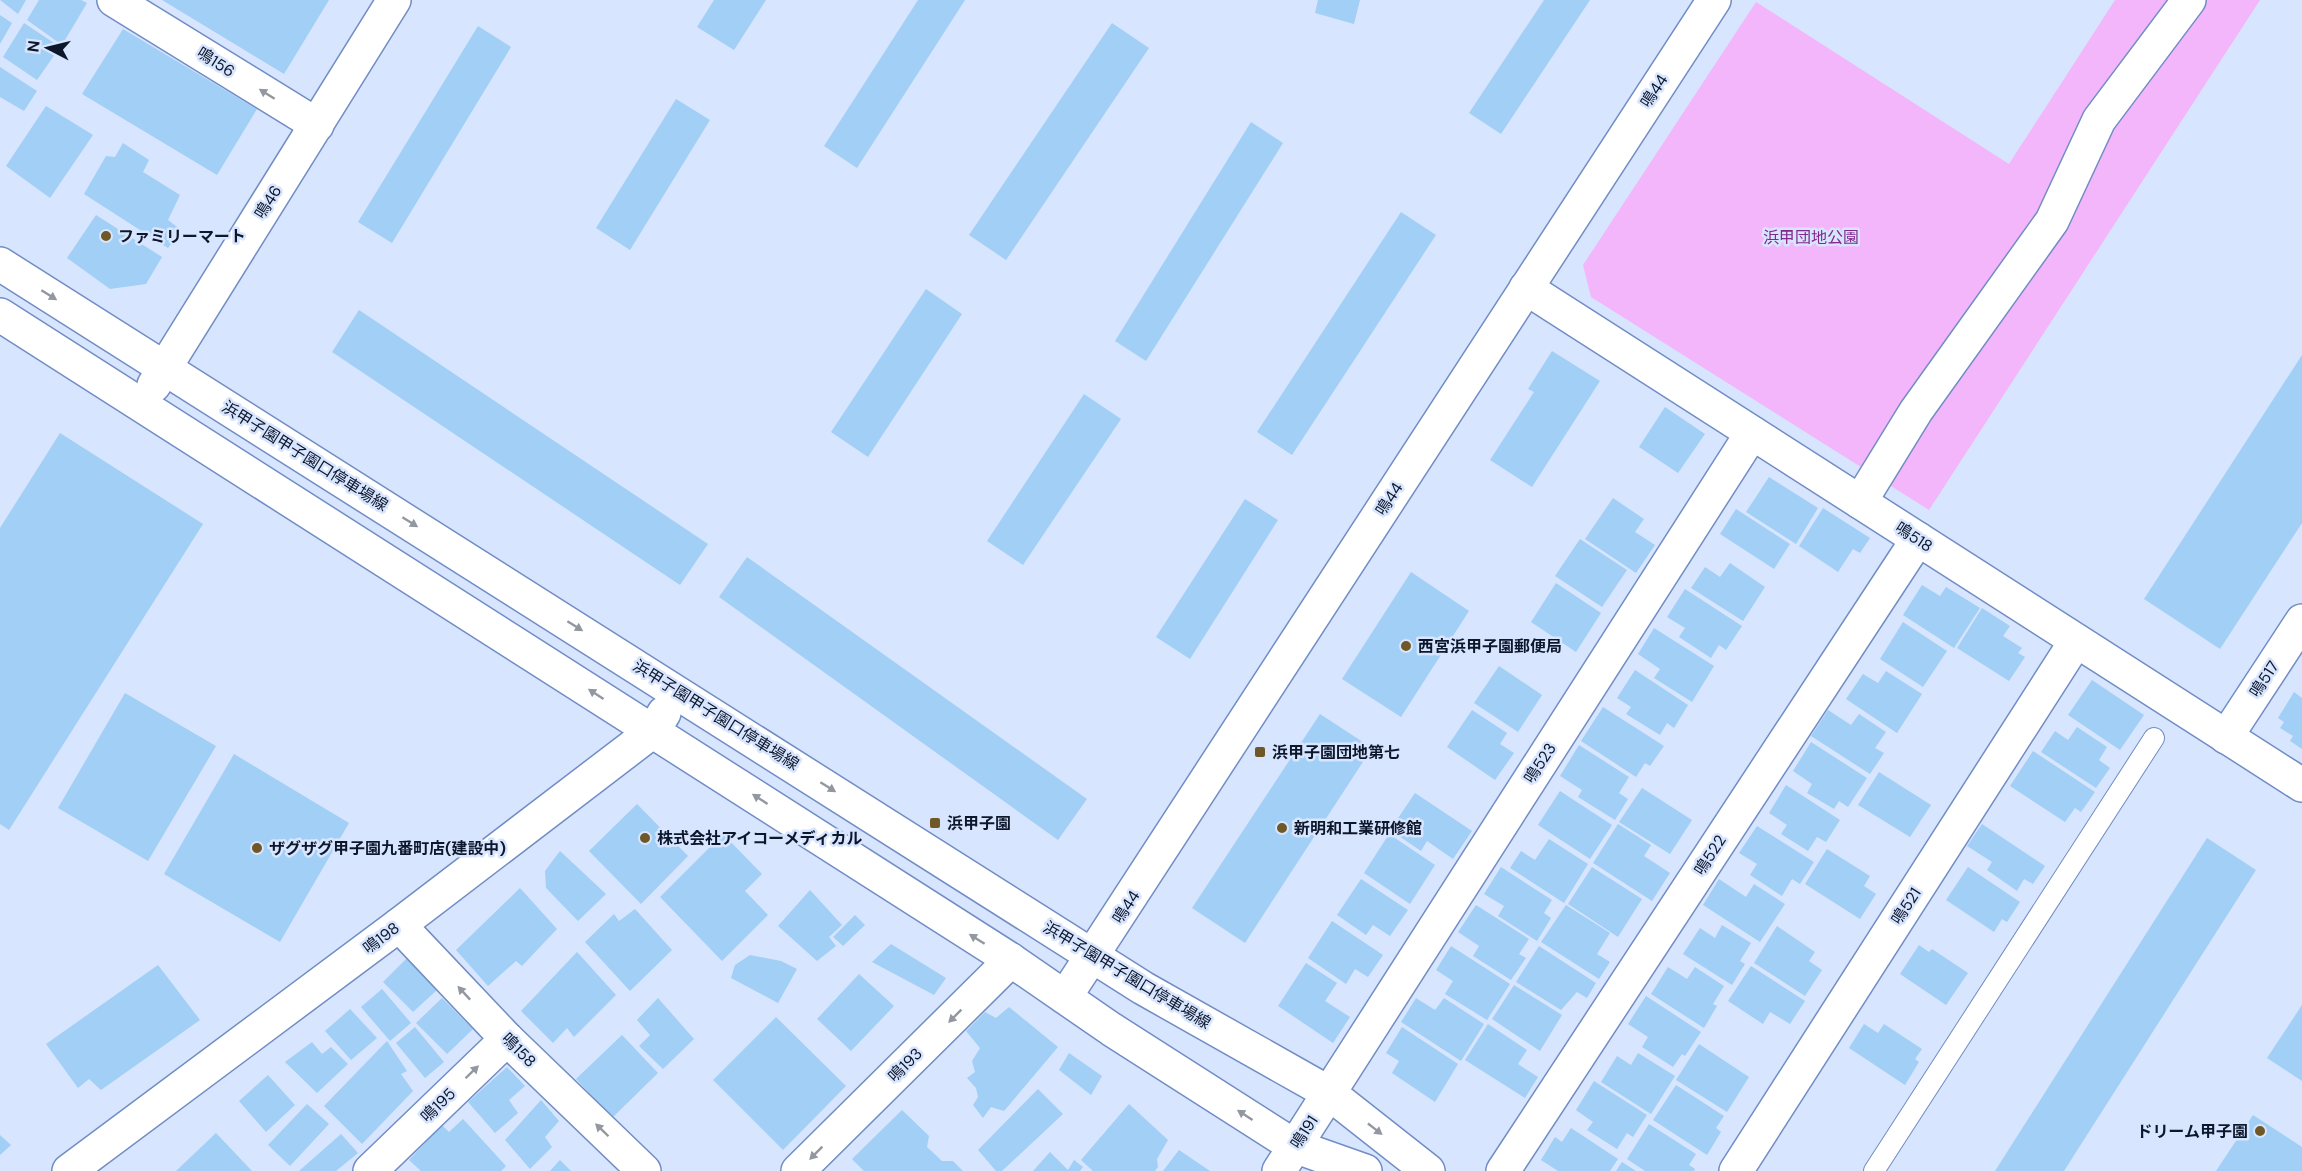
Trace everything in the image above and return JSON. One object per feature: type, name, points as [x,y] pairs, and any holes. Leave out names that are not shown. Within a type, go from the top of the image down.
[{"type":"street","name":"鳴156","points":[[114,0],[317,125]]},
{"type":"street","name":"鳴46","points":[[142,405],[394,0]]},
{"type":"street","name":"鳴44","points":[[1065,997],[1714,0]]},
{"type":"street","points":[[1860,502],[1916,411],[2052,221],[2099,120],[2189,0]]},
{"type":"street","name":"浜甲子園甲子園口停車場線","points":[[0,264],[678,691],[1143,988],[1329,1093],[1428,1171]]},
{"type":"street","name":"鳴518","points":[[1526,288],[2302,785]]},
{"type":"street","points":[[0,315],[1011,960],[1287,1159],[1365,1171]]},
{"type":"street","name":"鳴523","points":[[1329,1093],[1752,433]]},
{"type":"street","name":"鳴522","points":[[1503,1171],[1918,539]]},
{"type":"street","name":"鳴517","points":[[2226,737],[2302,621]]},
{"type":"street","name":"鳴521","points":[[1736,1171],[2076,641]]},
{"type":"street","name":"鳴198","points":[[69,1171],[653,730],[678,691]]},
{"type":"street","name":"鳴158","points":[[399,924],[507,1038],[644,1171]]},
{"type":"street","name":"鳴193","points":[[798,1171],[1011,960]]},
{"type":"street","name":"鳴195","points":[[370,1171],[507,1038]]},
{"type":"street","name":"鳴191","points":[[1287,1159],[1329,1093]]},
{"type":"lane","points":[[1874,1171],[2154,738]]},
{"type":"green space","name":"浜甲団地公園","points":[[2115,0],[2260,0],[1929,510],[1591,297],[1583,265],[1756,2],[2009,164]]},
{"type":"building","points":[[0,0],[26,0],[18,14]]},
{"type":"building","points":[[39,0],[81,0],[87,3],[62,45],[27,20]]},
{"type":"building","points":[[162,0],[329,0],[284,74]]},
{"type":"building","points":[[714,0],[766,0],[734,50],[697,27]]},
{"type":"building","points":[[918,0],[965,0],[857,168],[824,146]]},
{"type":"building","points":[[1318,0],[1360,0],[1354,24],[1315,13]]},
{"type":"building","points":[[1544,0],[1590,0],[1501,134],[1469,113]]},
{"type":"building","points":[[0,15],[12,23],[0,44]]},
{"type":"building","points":[[24,23],[60,47],[37,80],[3,57]]},
{"type":"building","points":[[1112,23],[1149,48],[1006,260],[969,235]]},
{"type":"building","points":[[478,26],[511,47],[392,243],[358,222]]},
{"type":"building","points":[[123,29],[257,109],[217,175],[82,94]]},
{"type":"building","points":[[0,67],[37,91],[24,111],[0,97]]},
{"type":"building","points":[[676,99],[710,120],[630,250],[596,228]]},
{"type":"building","points":[[46,106],[93,135],[50,198],[6,166]]},
{"type":"building","points":[[1251,122],[1283,143],[1146,361],[1115,341]]},
{"type":"building","points":[[123,143],[149,160],[143,172],[180,195],[168,220],[181,230],[168,248],[84,194],[106,156],[115,157]]},
{"type":"building","points":[[1401,212],[1436,235],[1292,455],[1257,432]]},
{"type":"building","name":"ファミリーマート","points":[[96,215],[162,257],[146,284],[110,289],[67,258]]},
{"type":"building","points":[[926,289],[962,314],[868,457],[831,432]]},
{"type":"building","points":[[359,310],[708,544],[680,585],[332,352]]},
{"type":"building","points":[[1552,351],[1600,381],[1532,487],[1490,460],[1534,392],[1528,389]]},
{"type":"building","points":[[2302,355],[2302,523],[2220,649],[2144,599]]},
{"type":"building","points":[[1084,394],[1121,419],[1023,565],[987,541]]},
{"type":"building","points":[[1665,407],[1705,434],[1678,473],[1639,447]]},
{"type":"building","points":[[60,433],[203,524],[9,830],[0,824],[0,528]]},
{"type":"building","points":[[1769,477],[1818,508],[1796,544],[1746,512]]},
{"type":"building","points":[[1613,498],[1644,519],[1635,532],[1655,545],[1636,573],[1585,539]]},
{"type":"building","points":[[1245,499],[1278,520],[1190,659],[1156,637]]},
{"type":"building","points":[[1823,508],[1870,538],[1860,553],[1853,549],[1838,572],[1799,546]]},
{"type":"building","points":[[1736,509],[1790,544],[1774,569],[1720,534]]},
{"type":"building","points":[[1580,539],[1627,570],[1602,607],[1555,576]]},
{"type":"building","points":[[747,557],[1087,799],[1058,840],[719,597]]},
{"type":"building","points":[[1730,563],[1765,587],[1743,621],[1691,588],[1705,567],[1720,577]]},
{"type":"building","points":[[1411,572],[1469,611],[1401,717],[1342,679]]},
{"type":"building","points":[[1556,583],[1601,613],[1576,652],[1531,622]]},
{"type":"building","points":[[1922,585],[1940,596],[1946,587],[1980,608],[1954,648],[1903,615]]},
{"type":"building","points":[[1685,589],[1742,626],[1726,650],[1719,645],[1711,658],[1679,637],[1685,628],[1667,617]]},
{"type":"building","points":[[1982,608],[2010,626],[2003,636],[2022,648],[2018,653],[2025,657],[2009,681],[1957,648]]},
{"type":"building","points":[[1903,622],[1947,651],[1923,687],[1880,659]]},
{"type":"building","points":[[1654,628],[1714,666],[1692,702],[1654,678],[1660,669],[1638,654]]},
{"type":"building","points":[[1499,666],[1542,695],[1518,732],[1474,703]]},
{"type":"building","points":[[1635,670],[1688,705],[1674,728],[1667,723],[1660,735],[1626,714],[1631,707],[1617,698]]},
{"type":"building","points":[[1886,671],[1922,694],[1897,733],[1846,699],[1863,674],[1878,683]]},
{"type":"building","points":[[2092,680],[2144,715],[2120,750],[2068,715]]},
{"type":"building","points":[[2294,692],[2302,698],[2302,749],[2290,741],[2293,736],[2280,728],[2284,722],[2278,718]]},
{"type":"building","points":[[125,693],[216,746],[148,861],[58,808]]},
{"type":"building","points":[[1603,707],[1664,746],[1650,766],[1645,763],[1636,777],[1581,741]]},
{"type":"building","points":[[1472,710],[1507,733],[1500,744],[1514,753],[1495,780],[1447,747]]},
{"type":"building","points":[[1828,710],[1851,725],[1859,714],[1886,732],[1875,748],[1884,753],[1870,774],[1811,736]]},
{"type":"building","name":"新明和工業研修館","points":[[1320,714],[1372,748],[1245,943],[1192,908]]},
{"type":"building","points":[[2077,727],[2107,747],[2099,760],[2110,768],[2096,788],[2041,752],[2055,731],[2068,740]]},
{"type":"building","points":[[1811,742],[1867,778],[1848,807],[1839,801],[1834,809],[1807,793],[1812,784],[1793,771]]},
{"type":"building","points":[[1579,745],[1629,777],[1619,793],[1628,799],[1615,820],[1578,797],[1582,790],[1560,776]]},
{"type":"building","points":[[2033,751],[2095,792],[2081,812],[2075,808],[2065,822],[2010,786]]},
{"type":"building","name":"ザグザグ甲子園九番町店(建設中)","points":[[234,754],[349,823],[280,942],[164,874]]},
{"type":"building","points":[[1879,772],[1931,805],[1910,837],[1858,805]]},
{"type":"building","points":[[1786,785],[1840,820],[1826,842],[1817,837],[1808,851],[1781,834],[1787,825],[1769,813]]},
{"type":"building","points":[[1642,788],[1692,820],[1670,854],[1619,822]]},
{"type":"building","points":[[1560,791],[1612,825],[1590,859],[1538,825]]},
{"type":"building","points":[[1415,793],[1472,831],[1453,859],[1427,841],[1421,851],[1390,830]]},
{"type":"building","points":[[637,804],[688,856],[641,904],[589,851]]},
{"type":"building","points":[[1618,824],[1651,845],[1644,856],[1670,873],[1652,901],[1593,863]]},
{"type":"building","points":[[1982,824],[2045,866],[2033,884],[2024,879],[2017,891],[1987,870],[1992,862],[1967,846]]},
{"type":"building","points":[[1757,826],[1814,862],[1800,884],[1792,879],[1782,896],[1750,875],[1757,864],[1739,853]]},
{"type":"building","points":[[723,834],[762,874],[745,891],[768,915],[722,961],[660,897]]},
{"type":"building","points":[[1389,834],[1435,865],[1410,904],[1364,873]]},
{"type":"building","points":[[2207,838],[2256,870],[2064,1171],[1995,1171]]},
{"type":"building","points":[[1549,839],[1588,864],[1564,903],[1510,868],[1521,851],[1535,860]]},
{"type":"building","points":[[1827,849],[1870,876],[1864,886],[1876,894],[1860,919],[1805,884]]},
{"type":"building","points":[[560,851],[606,894],[578,921],[546,888],[545,871]]},
{"type":"building","points":[[1501,867],[1552,900],[1544,913],[1551,918],[1537,941],[1498,916],[1504,906],[1484,894]]},
{"type":"building","points":[[1592,867],[1642,899],[1618,937],[1568,904]]},
{"type":"building","points":[[1968,867],[2020,902],[2007,922],[2002,919],[1994,932],[1946,900]]},
{"type":"building","points":[[1361,879],[1408,910],[1390,936],[1373,925],[1366,935],[1337,915]]},
{"type":"building","points":[[1719,879],[1746,897],[1754,884],[1785,904],[1760,942],[1703,905]]},
{"type":"building","points":[[520,888],[557,929],[522,966],[516,961],[488,986],[456,950]]},
{"type":"building","points":[[810,890],[842,925],[829,937],[836,946],[817,961],[778,926]]},
{"type":"building","points":[[1476,905],[1529,939],[1519,954],[1526,958],[1511,980],[1473,956],[1479,946],[1458,932]]},
{"type":"building","points":[[1566,905],[1610,933],[1597,954],[1610,962],[1599,979],[1541,942]]},
{"type":"building","points":[[635,909],[672,950],[630,991],[585,942],[614,914],[619,921]]},
{"type":"building","points":[[855,915],[865,925],[843,946],[833,937]]},
{"type":"building","points":[[1332,921],[1383,955],[1368,977],[1355,969],[1346,984],[1308,958]]},
{"type":"building","points":[[1722,925],[1751,943],[1740,961],[1745,964],[1732,985],[1683,954],[1700,928],[1715,938]]},
{"type":"building","points":[[1777,926],[1815,952],[1809,961],[1822,970],[1805,996],[1754,963]]},
{"type":"building","points":[[891,944],[946,978],[934,995],[872,962]]},
{"type":"building","points":[[1919,945],[1929,952],[1932,949],[1968,973],[1946,1005],[1900,974]]},
{"type":"building","points":[[1451,946],[1510,984],[1487,1020],[1445,994],[1453,981],[1436,970]]},
{"type":"building","points":[[1539,946],[1596,983],[1587,998],[1577,992],[1561,1010],[1516,982]]},
{"type":"building","points":[[577,952],[616,995],[574,1037],[567,1028],[553,1043],[521,1011]]},
{"type":"building","points":[[750,955],[781,961],[797,969],[778,1003],[731,978],[735,965]]},
{"type":"building","points":[[407,958],[438,989],[413,1012],[383,982]]},
{"type":"building","points":[[1306,963],[1337,983],[1325,1001],[1350,1017],[1333,1043],[1278,1006]]},
{"type":"building","points":[[158,965],[200,1020],[101,1090],[89,1079],[78,1088],[46,1044]]},
{"type":"building","points":[[1751,966],[1805,1001],[1790,1024],[1770,1012],[1763,1024],[1728,1001]]},
{"type":"building","points":[[1668,967],[1687,979],[1695,967],[1724,986],[1713,1004],[1717,1006],[1704,1028],[1651,994]]},
{"type":"building","points":[[859,974],[894,1006],[851,1051],[817,1019]]},
{"type":"building","points":[[1514,985],[1562,1015],[1540,1051],[1492,1019]]},
{"type":"building","points":[[382,989],[411,1023],[390,1041],[361,1007]]},
{"type":"building","points":[[1646,996],[1701,1032],[1685,1056],[1682,1054],[1673,1067],[1642,1047],[1648,1037],[1628,1024]]},
{"type":"building","points":[[442,998],[473,1029],[447,1054],[416,1023]]},
{"type":"building","points":[[658,998],[694,1039],[663,1069],[639,1046],[650,1035],[637,1020]]},
{"type":"building","points":[[1416,998],[1435,1010],[1444,998],[1484,1024],[1461,1061],[1401,1022]]},
{"type":"building","points":[[2302,1005],[2302,1081],[2267,1058]]},
{"type":"building","points":[[1009,1007],[1058,1047],[1004,1111],[991,1107],[983,1118],[973,1105],[978,1097],[976,1088],[967,1078],[975,1072],[972,1061],[980,1048],[966,1031],[985,1012],[996,1018]]},
{"type":"building","points":[[350,1009],[377,1038],[351,1060],[325,1031]]},
{"type":"building","points":[[776,1017],[846,1086],[783,1150],[713,1080]]},
{"type":"building","points":[[1488,1024],[1527,1050],[1518,1064],[1538,1077],[1525,1098],[1465,1060]]},
{"type":"building","points":[[1864,1024],[1878,1033],[1884,1024],[1922,1049],[1915,1059],[1919,1062],[1905,1085],[1849,1048]]},
{"type":"building","points":[[415,1027],[444,1062],[425,1078],[396,1043]]},
{"type":"building","points":[[1402,1027],[1458,1064],[1435,1102],[1392,1073],[1399,1061],[1386,1053]]},
{"type":"building","points":[[622,1035],[658,1073],[612,1118],[576,1079]]},
{"type":"building","points":[[387,1041],[407,1071],[401,1074],[413,1091],[362,1144],[324,1106]]},
{"type":"building","points":[[312,1042],[322,1054],[331,1047],[348,1064],[317,1093],[285,1062]]},
{"type":"building","points":[[1699,1044],[1749,1077],[1727,1112],[1676,1080]]},
{"type":"building","points":[[1069,1053],[1102,1076],[1091,1095],[1059,1070]]},
{"type":"building","points":[[1638,1053],[1675,1076],[1651,1114],[1601,1082],[1617,1056],[1631,1065]]},
{"type":"building","points":[[507,1067],[525,1086],[509,1100],[518,1113],[495,1133],[468,1102]]},
{"type":"building","points":[[268,1075],[295,1105],[266,1132],[239,1101]]},
{"type":"building","points":[[1594,1081],[1647,1115],[1633,1137],[1627,1133],[1617,1149],[1587,1130],[1593,1122],[1576,1110]]},
{"type":"building","points":[[1676,1085],[1724,1116],[1716,1128],[1721,1132],[1707,1155],[1653,1120]]},
{"type":"building","points":[[1038,1089],[1063,1114],[1002,1171],[996,1171],[978,1150]]},
{"type":"building","points":[[541,1100],[559,1121],[545,1137],[552,1147],[530,1169],[505,1140]]},
{"type":"building","points":[[307,1104],[329,1124],[290,1166],[268,1145]]},
{"type":"building","points":[[1129,1104],[1168,1140],[1157,1159],[1158,1167],[1155,1171],[1093,1171],[1081,1160]]},
{"type":"building","points":[[902,1110],[929,1136],[927,1147],[942,1161],[953,1161],[963,1171],[864,1171],[852,1159]]},
{"type":"building","name":"ドリーム甲子園","points":[[2253,1115],[2302,1147],[2302,1171],[2216,1171]]},
{"type":"building","points":[[463,1119],[506,1166],[501,1171],[421,1171],[409,1160],[442,1125],[449,1132]]},
{"type":"building","points":[[1649,1124],[1696,1154],[1689,1165],[1695,1169],[1694,1171],[1645,1171],[1627,1159]]},
{"type":"building","points":[[1571,1128],[1618,1159],[1610,1171],[1558,1171],[1541,1160],[1555,1137],[1562,1142]]},
{"type":"building","points":[[216,1133],[252,1171],[176,1171]]},
{"type":"building","points":[[341,1134],[358,1153],[336,1171],[299,1171]]},
{"type":"building","points":[[0,1135],[11,1145],[0,1155]]},
{"type":"building","points":[[1179,1150],[1210,1171],[1163,1171]]},
{"type":"building","points":[[1050,1152],[1068,1170],[1074,1160],[1083,1167],[1080,1171],[1033,1171]]},
{"type":"building","points":[[560,1160],[571,1171],[550,1171]]},
{"type":"building","points":[[1622,1162],[1636,1171],[1616,1171]]},
{"type":"place","name":"ファミリーマート","points":[[106,236]]},
{"type":"place","name":"西宮浜甲子園郵便局","points":[[1406,646]]},
{"type":"place","name":"浜甲子園団地第七","points":[[1260,752]]},
{"type":"place","name":"浜甲子園","points":[[935,823]]},
{"type":"place","name":"新明和工業研修館","points":[[1282,828]]},
{"type":"place","name":"株式会社アイコーメディカル","points":[[645,838]]},
{"type":"place","name":"ザグザグ甲子園九番町店(建設中)","points":[[257,848]]},
{"type":"place","name":"ドリーム甲子園","points":[[2260,1131]]}]
